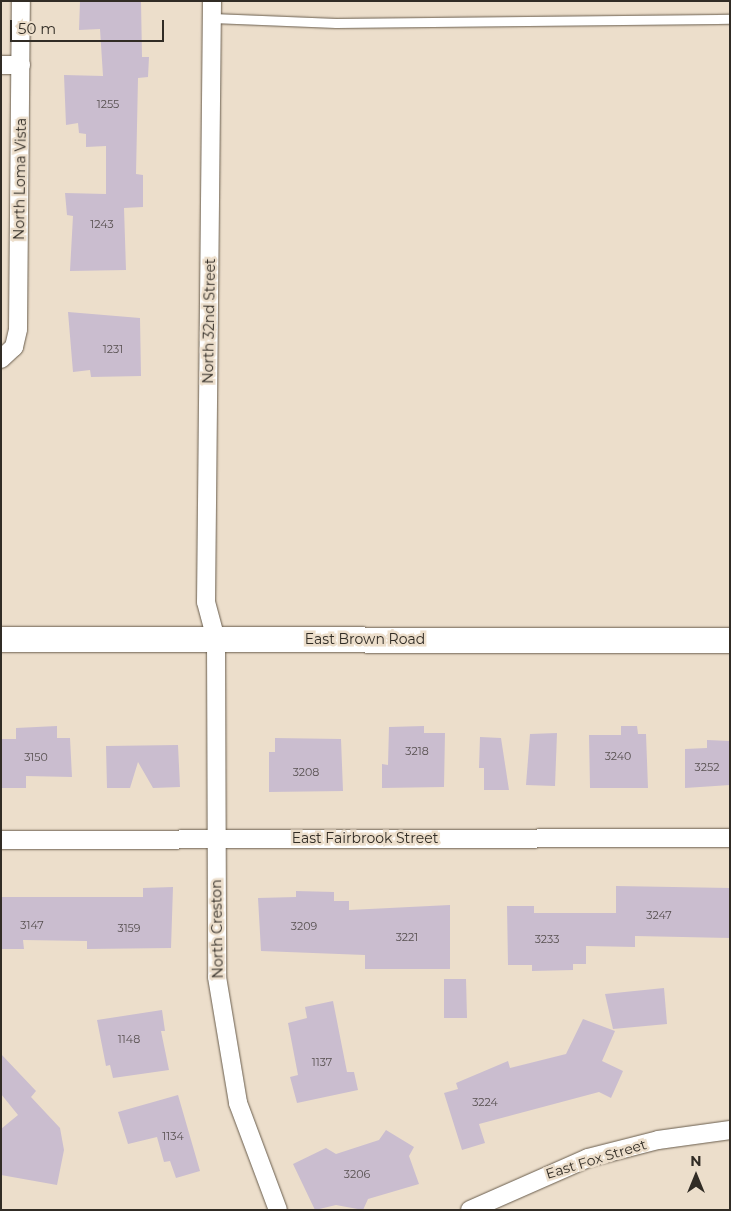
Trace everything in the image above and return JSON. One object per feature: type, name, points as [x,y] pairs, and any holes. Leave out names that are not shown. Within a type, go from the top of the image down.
[{"type":"main road","name":"East Brown Road","points":[[1,639],[730,640]]},
{"type":"street","name":"North Loma Vista","points":[[5,356],[18,329],[22,1]]},
{"type":"street","name":"North 32nd Street","points":[[212,10],[206,602],[216,639]]},
{"type":"street","points":[[1,65],[21,65]]},
{"type":"street","name":"North Creston","points":[[216,639],[215,837],[217,977],[228,1060],[249,1140],[278,1210]]},
{"type":"street","name":"East Fairbrook Street","points":[[1,840],[215,837],[730,838]]},
{"type":"street","name":"East Fox Street","points":[[470,1210],[588,1158],[658,1140],[730,1130]]},
{"type":"lane","points":[[212,10],[336,23],[730,19]]},
{"type":"building","points":[[80,1],[141,1],[142,57],[149,57],[148,77],[138,78],[136,174],[143,175],[143,207],[124,208],[126,270],[70,271],[73,216],[67,215],[65,193],[106,194],[106,146],[86,147],[86,134],[79,133],[78,123],[66,125],[64,75],[103,76],[100,29],[79,30]]},
{"type":"building","points":[[68,312],[140,318],[141,376],[91,377],[90,370],[73,372]]},
{"type":"building","points":[[57,726],[57,738],[70,738],[72,777],[26,776],[26,788],[1,788],[1,739],[16,739],[16,728]]},
{"type":"building","points":[[424,726],[424,733],[445,733],[444,787],[382,788],[382,764],[388,765],[389,727]]},
{"type":"building","points":[[621,726],[637,726],[638,734],[646,734],[648,788],[590,788],[589,735],[621,735]]},
{"type":"building","points":[[557,733],[555,786],[526,785],[530,734]]},
{"type":"building","points":[[480,737],[501,738],[509,790],[484,790],[484,768],[479,768]]},
{"type":"building","points":[[275,738],[341,739],[343,791],[269,792],[269,752],[275,752]]},
{"type":"building","points":[[707,740],[730,741],[730,785],[685,788],[685,749],[707,748]]},
{"type":"building","points":[[178,745],[180,787],[153,788],[138,762],[130,788],[107,788],[106,746]]},
{"type":"building","points":[[616,886],[730,888],[730,938],[635,936],[635,947],[586,946],[586,964],[573,964],[573,970],[532,971],[532,965],[508,965],[507,906],[534,906],[534,913],[616,913]]},
{"type":"building","points":[[173,887],[171,948],[87,949],[87,941],[23,940],[24,949],[1,949],[1,897],[143,897],[143,888]]},
{"type":"building","points":[[296,891],[334,892],[334,901],[349,901],[349,910],[450,905],[450,969],[365,969],[365,955],[261,951],[258,898],[296,897]]},
{"type":"building","points":[[444,979],[466,979],[467,1018],[444,1018]]},
{"type":"building","points":[[664,988],[667,1024],[613,1029],[605,994]]},
{"type":"building","points":[[333,1001],[347,1072],[354,1072],[358,1090],[297,1103],[290,1077],[298,1075],[288,1023],[307,1018],[305,1007]]},
{"type":"building","points":[[162,1010],[165,1031],[161,1031],[169,1070],[113,1078],[110,1065],[106,1066],[97,1020]]},
{"type":"building","points":[[583,1019],[615,1031],[602,1061],[623,1071],[611,1098],[599,1092],[479,1124],[485,1143],[462,1150],[444,1093],[458,1089],[456,1083],[508,1061],[510,1068],[566,1054]]},
{"type":"building","points":[[1,1054],[36,1091],[31,1097],[60,1128],[64,1150],[57,1185],[1,1175],[1,1129],[18,1115],[1,1094]]},
{"type":"building","points":[[178,1095],[200,1171],[176,1178],[170,1161],[164,1162],[157,1137],[128,1144],[118,1112]]},
{"type":"building","points":[[386,1130],[414,1147],[409,1156],[419,1184],[368,1199],[363,1210],[336,1205],[315,1210],[293,1164],[326,1148],[336,1154],[379,1140]]}]
